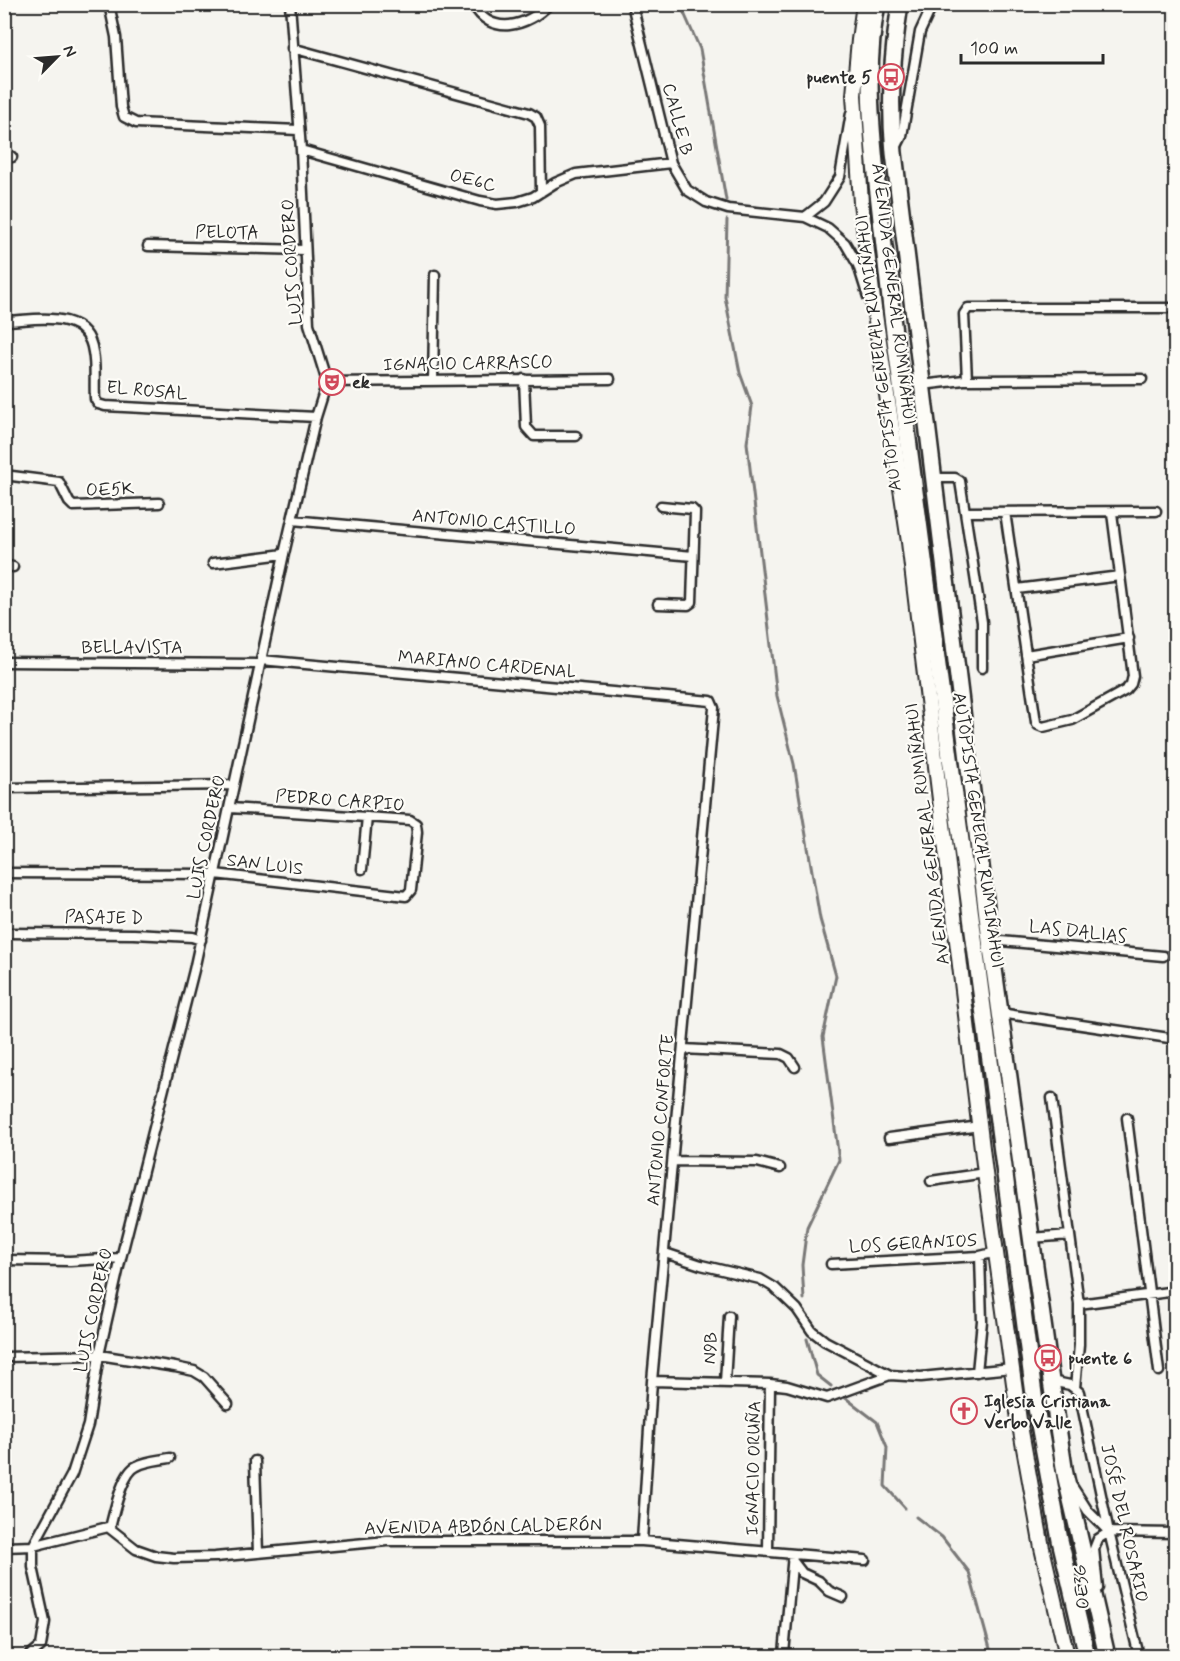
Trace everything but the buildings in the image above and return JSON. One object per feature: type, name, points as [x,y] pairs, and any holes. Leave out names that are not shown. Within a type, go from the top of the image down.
[{"type":"highway","name":"AUTOPISTA GENERAL RUMIÑAHUI","points":[[877,4],[871,34],[870,88],[873,144],[895,341],[1035,1401],[1060,1540],[1087,1656]]},
{"type":"highway","name":"AUTOPISTA GENERAL RUMIÑAHUI","points":[[900,4],[894,47],[890,109],[894,153],[990,940],[1065,1474],[1105,1651]]},
{"type":"main road","name":"AVENIDA GENERAL RUMIÑAHUI","points":[[864,4],[854,95],[861,203],[874,308],[909,542],[985,1173],[1012,1368],[1042,1548],[1068,1656]]},
{"type":"street","points":[[109,4],[116,37],[121,107],[124,117],[136,123],[298,130]]},
{"type":"street","name":"LUIS CORDERO","points":[[33,1546],[72,1474],[88,1425],[99,1355],[121,1258],[201,940],[284,554],[316,417],[327,382],[309,324],[301,150],[290,4]]},
{"type":"street","points":[[473,4],[482,18],[504,26],[530,19],[542,12],[549,4]]},
{"type":"street","name":"CALLE B","points":[[632,4],[671,163],[687,190],[705,202],[728,209],[805,217],[828,228],[845,243],[858,266],[868,298],[874,308]]},
{"type":"street","points":[[894,153],[902,136],[920,32],[933,4]]},
{"type":"street","points":[[292,48],[529,113],[536,117],[540,126],[541,192]]},
{"type":"street","points":[[805,217],[824,202],[840,177],[854,95]]},
{"type":"street","name":"OE6C","points":[[301,150],[497,204],[518,202],[576,174],[671,163]]},
{"type":"street","name":"PELOTA","points":[[148,246],[305,250]]},
{"type":"street","points":[[434,380],[435,275]]},
{"type":"street","points":[[967,380],[964,314],[968,308],[1176,308]]},
{"type":"street","name":"EL ROSAL","points":[[4,321],[62,319],[74,322],[83,329],[90,340],[93,352],[95,399],[98,404],[316,417]]},
{"type":"street","points":[[524,379],[526,427],[534,436],[576,436]]},
{"type":"street","name":"IGNACIO CARRASCO","points":[[327,382],[610,379]]},
{"type":"street","points":[[922,386],[967,380],[1142,380]]},
{"type":"street","name":"OE5K","points":[[4,475],[59,482],[69,502],[74,506],[159,503]]},
{"type":"street","points":[[933,478],[955,478],[960,481],[982,622],[982,669]]},
{"type":"street","points":[[658,604],[688,605],[692,602],[695,512],[692,509],[661,506]]},
{"type":"street","points":[[965,512],[1156,511]]},
{"type":"street","points":[[1005,512],[1036,722],[1043,727],[1072,720],[1125,690],[1131,684],[1133,676],[1129,638],[1112,513]]},
{"type":"street","name":"ANTONIO CASTILLO","points":[[292,520],[693,556]]},
{"type":"street","points":[[213,563],[284,554]]},
{"type":"street","points":[[1017,589],[1120,576]]},
{"type":"street","points":[[1026,655],[1129,638]]},
{"type":"street","name":"BELLAVISTA","points":[[4,662],[260,662]]},
{"type":"street","name":"MARIANO CARDENAL","points":[[260,662],[711,701]]},
{"type":"street","name":"ANTONIO CONFORTE","points":[[642,1541],[652,1381],[714,708],[711,701]]},
{"type":"street","points":[[4,788],[234,785]]},
{"type":"street","name":"PEDRO CARPIO","points":[[231,808],[410,820],[416,824],[417,832],[411,890]]},
{"type":"street","points":[[362,868],[367,817]]},
{"type":"street","name":"SAN LUIS","points":[[4,873],[215,874],[406,896],[411,890]]},
{"type":"street","name":"PASAJE D","points":[[4,933],[134,934],[192,937],[201,940]]},
{"type":"street","name":"LAS DALIAS","points":[[990,940],[1163,956]]},
{"type":"street","points":[[1000,1013],[1176,1039]]},
{"type":"street","points":[[683,1049],[781,1054],[789,1058],[795,1067]]},
{"type":"street","points":[[1051,1381],[1075,1388],[1079,1345],[1078,1304],[1053,1098]]},
{"type":"street","points":[[1127,1118],[1159,1371]]},
{"type":"street","points":[[889,1138],[980,1126]]},
{"type":"street","points":[[673,1161],[757,1162],[780,1168]]},
{"type":"street","points":[[931,1181],[985,1173]]},
{"type":"street","points":[[1031,1238],[1070,1235]]},
{"type":"street","points":[[665,1252],[701,1265],[760,1279],[775,1288],[797,1309],[813,1331],[825,1341],[890,1375]]},
{"type":"street","name":"LOS GERANIOS","points":[[831,1264],[980,1256],[997,1252]]},
{"type":"street","points":[[977,1372],[982,1321],[980,1256]]},
{"type":"street","points":[[4,1260],[121,1258]]},
{"type":"street","points":[[1078,1304],[1176,1291]]},
{"type":"street","name":"N9B","points":[[725,1382],[729,1316]]},
{"type":"street","points":[[4,1357],[99,1355],[194,1371],[204,1377],[228,1404]]},
{"type":"street","points":[[652,1381],[770,1384],[787,1386],[827,1398],[890,1375],[921,1377],[1012,1368]]},
{"type":"street","name":"IGNACIO ORUÑA","points":[[768,1551],[770,1384]]},
{"type":"street","name":"JOSÉ DEL ROSARIO","points":[[1075,1388],[1079,1392],[1139,1656]]},
{"type":"street","points":[[4,1547],[33,1546],[110,1528],[119,1495],[131,1469],[170,1458]]},
{"type":"street","points":[[255,1461],[258,1553]]},
{"type":"street","points":[[1065,1474],[1088,1511],[1109,1532],[1176,1533]]},
{"type":"street","name":"AVENIDA ABDÓN CALDERÓN","points":[[110,1528],[136,1549],[156,1556],[174,1558],[215,1557],[387,1541],[642,1541],[768,1551],[792,1557],[865,1560]]},
{"type":"street","name":"OE3G","points":[[1105,1651],[1094,1550],[1098,1539],[1109,1532]]},
{"type":"street","points":[[29,1656],[41,1646],[45,1622],[33,1568],[33,1546]]},
{"type":"street","points":[[792,1557],[802,1574],[819,1581],[829,1591],[843,1597]]},
{"type":"street","points":[[784,1654],[792,1557]]},
{"type":"waterway","points":[[680,4],[700,49],[726,200]]},
{"type":"waterway","points":[[727,220],[725,297],[740,373],[752,406],[747,443],[777,696],[794,764],[820,919],[836,976],[823,1037],[839,1160],[807,1227],[802,1265],[804,1299]]},
{"type":"waterway","points":[[807,1339],[817,1375],[831,1386]]},
{"type":"waterway","points":[[843,1396],[877,1422],[887,1447],[885,1486],[905,1508]]},
{"type":"waterway","points":[[916,1517],[942,1537],[969,1572],[992,1656]]},
{"type":"place","name":"puente 5","points":[[891,77]]},
{"type":"place","name":"ek","points":[[332,382]]},
{"type":"place","name":"puente 6","points":[[1048,1358]]},
{"type":"place","name":"Iglesia Cristiana Verbo Valle","points":[[964,1411]]}]
